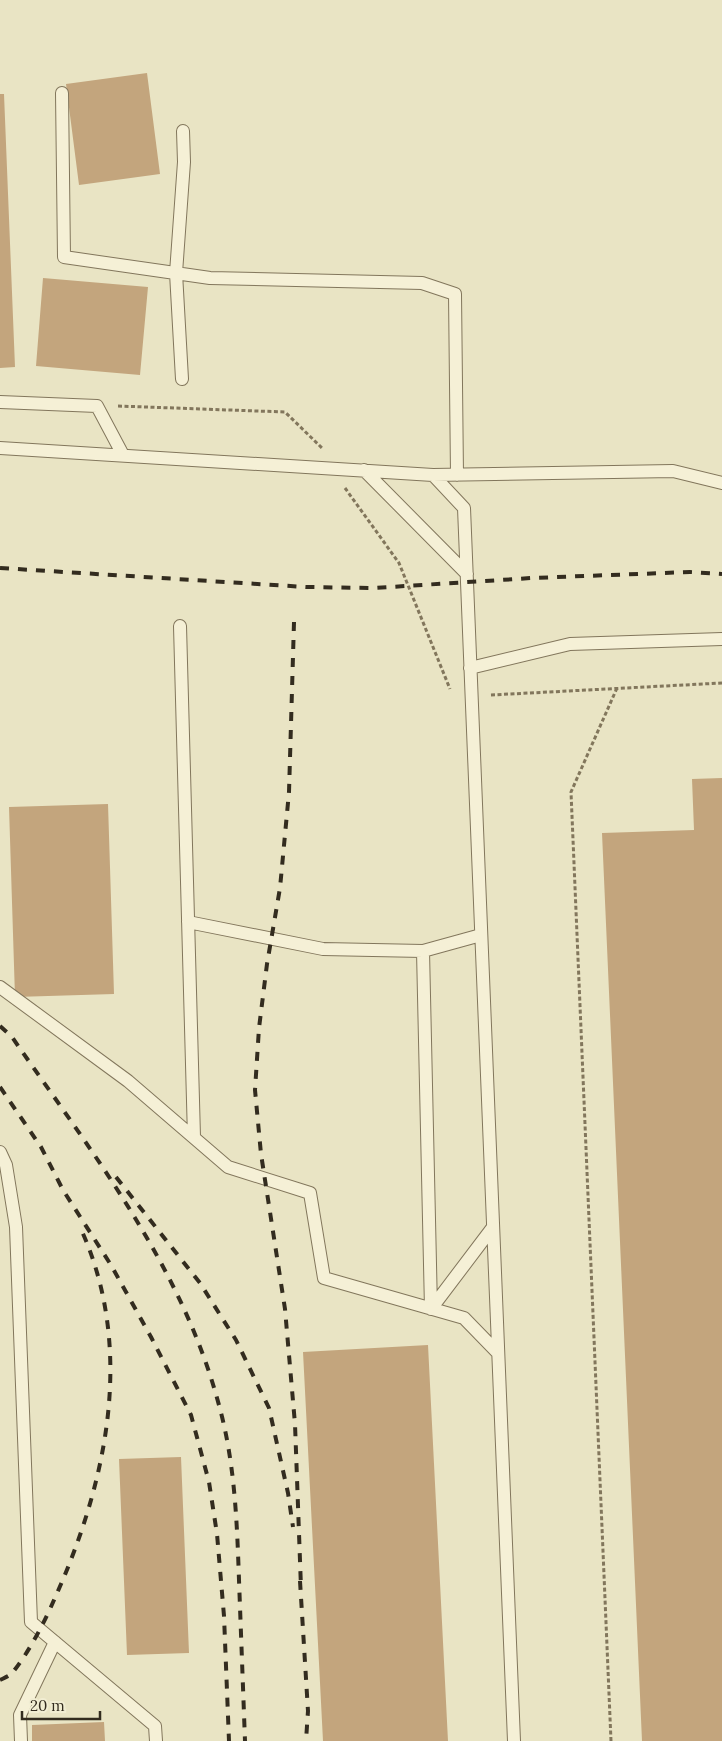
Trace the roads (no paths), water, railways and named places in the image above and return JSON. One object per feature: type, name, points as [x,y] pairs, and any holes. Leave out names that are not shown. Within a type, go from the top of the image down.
[{"type":"lane","points":[[62,93],[64,257],[210,278],[422,283],[455,294],[457,474]]},
{"type":"lane","points":[[182,379],[176,273],[184,162],[183,131]]},
{"type":"lane","points":[[0,402],[97,406],[124,455]]},
{"type":"lane","points":[[0,448],[433,474],[673,471],[722,483]]},
{"type":"lane","points":[[364,470],[467,574]]},
{"type":"lane","points":[[433,474],[464,508],[514,1741]]},
{"type":"lane","points":[[180,626],[194,1137]]},
{"type":"lane","points":[[470,668],[570,644],[722,639]]},
{"type":"lane","points":[[188,922],[323,948],[423,951],[481,935]]},
{"type":"lane","points":[[423,951],[431,1309]]},
{"type":"lane","points":[[0,987],[128,1081],[228,1167],[310,1193],[324,1278],[464,1318],[498,1353]]},
{"type":"lane","points":[[0,1152],[6,1165],[16,1227],[31,1622],[155,1726],[156,1741]]},
{"type":"lane","points":[[431,1309],[493,1226]]},
{"type":"lane","points":[[21,1741],[20,1715],[55,1642]]},
{"type":"railway","points":[[0,568],[306,587],[374,588],[532,578],[690,572],[722,574]]},
{"type":"railway","points":[[294,622],[289,792],[280,888],[267,964],[259,1028],[255,1090],[261,1154],[285,1309],[295,1424],[301,1588]]},
{"type":"railway","points":[[0,1026],[12,1037],[74,1125],[133,1214],[184,1308],[204,1358],[220,1409],[232,1473],[236,1516],[245,1741]]},
{"type":"railway","points":[[0,1087],[41,1147],[63,1190],[111,1265],[191,1415],[209,1482],[217,1534],[224,1616],[229,1741]]},
{"type":"railway","points":[[116,1177],[200,1283],[236,1340],[269,1408],[288,1493],[293,1527]]},
{"type":"railway","points":[[0,1680],[10,1675],[25,1656],[50,1609],[73,1555],[88,1509],[100,1462],[108,1415],[110,1367],[107,1320],[97,1273],[80,1227]]},
{"type":"railway","points":[[300,1581],[308,1711],[306,1741]]}]
